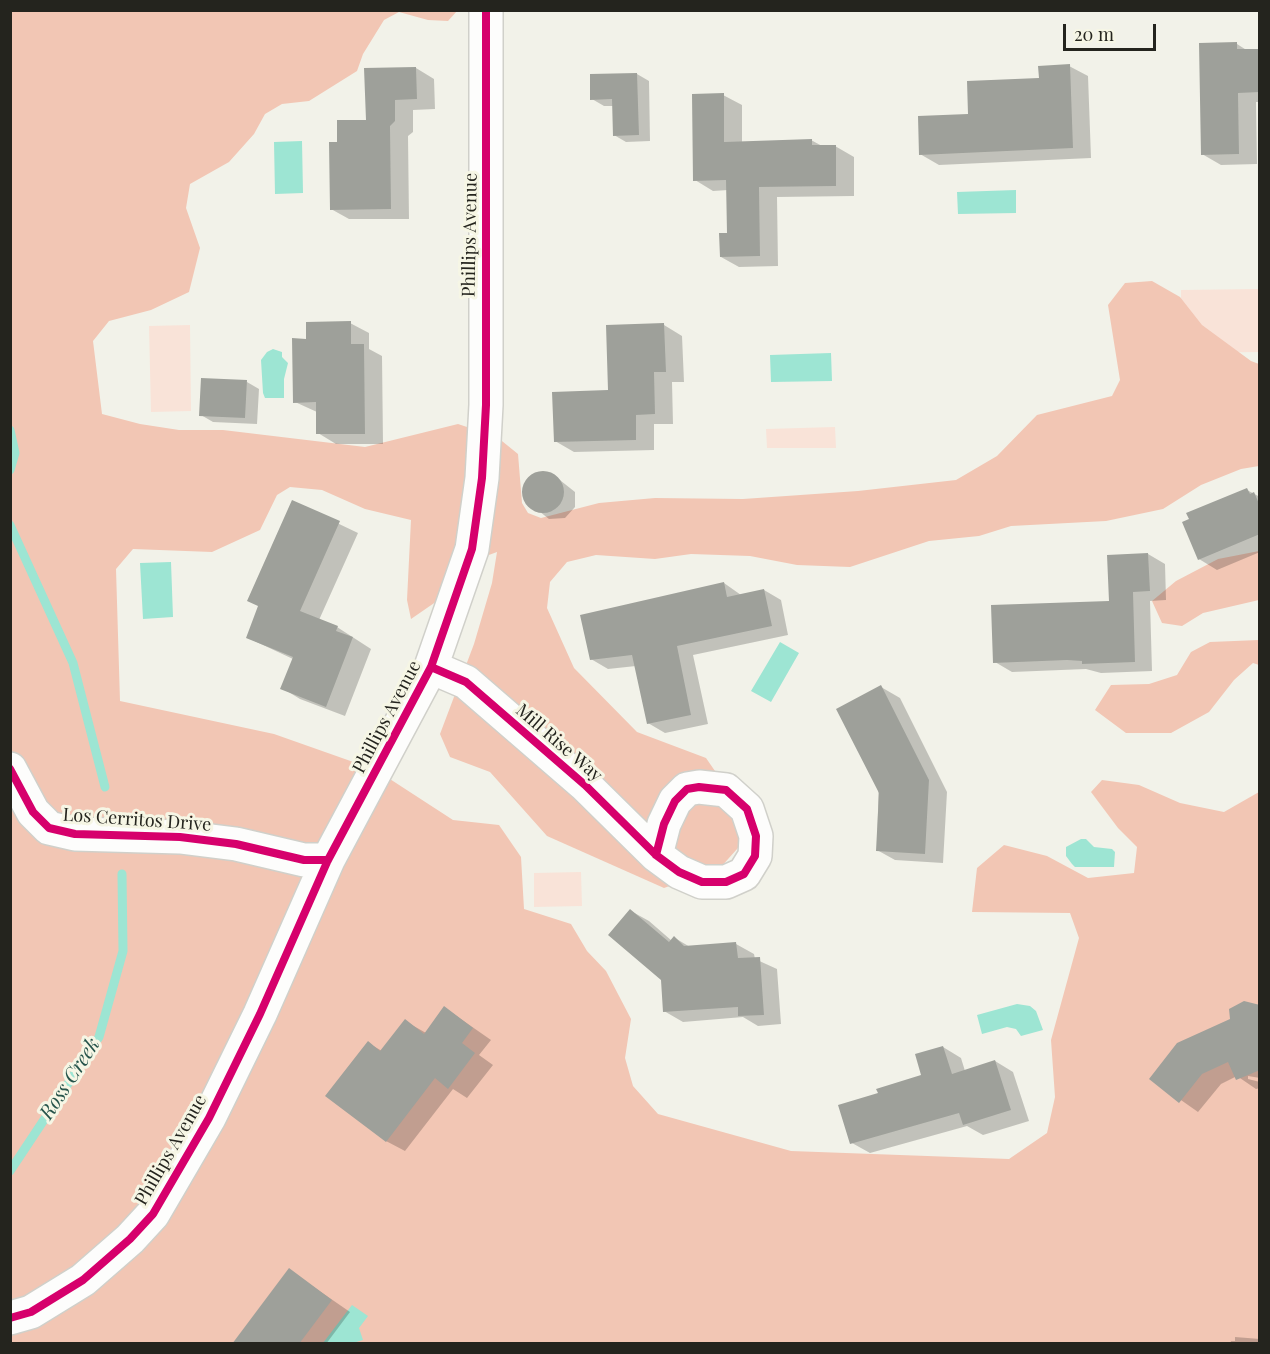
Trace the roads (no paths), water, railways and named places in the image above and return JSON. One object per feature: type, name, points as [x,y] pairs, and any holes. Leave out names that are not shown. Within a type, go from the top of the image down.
[{"type":"street","name":"Phillips Avenue","points":[[10,1318],[31,1312],[83,1280],[130,1239],[153,1214],[224,1087],[260,1014],[328,860],[431,667],[472,549],[482,478],[486,405],[486,10]]},
{"type":"street","name":"Mill Rise Way","points":[[431,667],[466,682],[585,786],[656,855]]},
{"type":"street","name":"Los Cerritos Drive","points":[[10,770],[33,812],[49,828],[75,834],[180,837],[236,844],[304,860],[328,860]]},
{"type":"water","points":[[302,141],[303,193],[275,194],[274,142]]},
{"type":"water","points":[[1016,190],[1016,213],[958,214],[957,192]]},
{"type":"water","points":[[273,349],[282,352],[282,357],[288,363],[284,379],[284,398],[265,398],[263,393],[261,360],[267,352]]},
{"type":"water","points":[[831,353],[832,381],[771,382],[770,355]]},
{"type":"water","points":[[171,562],[173,617],[143,619],[140,563]]},
{"type":"water","points":[[780,642],[799,653],[771,702],[751,691]]},
{"type":"water","points":[[1081,839],[1086,839],[1094,847],[1112,849],[1115,852],[1114,867],[1075,867],[1066,856],[1066,847]]},
{"type":"water","points":[[1017,1004],[1030,1006],[1036,1011],[1043,1030],[1021,1036],[1016,1029],[1007,1027],[982,1034],[977,1015]]},
{"type":"water","points":[[352,1305],[368,1316],[359,1328],[363,1340],[353,1343],[323,1343]]},
{"type":"waterway","name":"Ross Creek","points":[[10,430],[15,453],[10,470]]},
{"type":"waterway","name":"Ross Creek","points":[[10,525],[73,663],[105,787]]},
{"type":"waterway","name":"Ross Creek","points":[[10,1171],[99,1037],[123,951],[122,874]]}]
